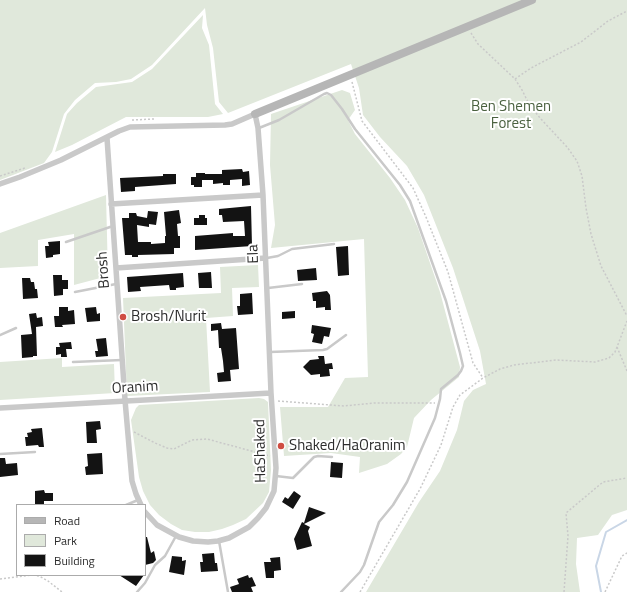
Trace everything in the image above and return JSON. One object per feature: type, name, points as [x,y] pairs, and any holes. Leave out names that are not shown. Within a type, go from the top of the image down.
[{"type":"main road","points":[[255,114],[468,28],[532,0]]},
{"type":"street","name":"Ela","points":[[255,114],[258,128],[263,195],[271,393]]},
{"type":"street","points":[[0,184],[61,160],[130,127],[225,125],[232,124],[255,114]]},
{"type":"street","name":"Brosh","points":[[107,138],[125,400]]},
{"type":"street","points":[[111,204],[263,195]]},
{"type":"street","points":[[116,268],[266,258]]},
{"type":"street","name":"Oranim","points":[[0,408],[271,393]]},
{"type":"street","name":"HaShaked","points":[[146,513],[156,525],[176,536],[193,541],[218,541],[229,538],[240,533],[258,518],[266,508],[274,490],[276,457],[271,393]]},
{"type":"street","points":[[125,400],[132,480],[140,502]]},
{"type":"lane","points":[[258,128],[278,120],[327,93],[333,98],[355,129],[400,185],[410,201],[446,301],[463,366],[458,375],[441,389],[435,418],[407,482],[379,522],[364,565],[360,572],[341,592]]},
{"type":"lane","points":[[66,242],[113,226]]},
{"type":"lane","points":[[266,258],[278,256],[292,249],[334,244]]},
{"type":"lane","points":[[75,292],[117,284]]},
{"type":"lane","points":[[267,288],[302,284]]},
{"type":"lane","points":[[0,335],[16,328]]},
{"type":"lane","points":[[270,352],[323,350],[327,349],[346,335]]},
{"type":"lane","points":[[73,362],[122,360]]},
{"type":"lane","points":[[0,454],[35,452]]},
{"type":"lane","points":[[275,476],[293,478],[314,457],[332,457]]},
{"type":"lane","points":[[137,592],[145,583],[155,565],[165,556],[176,536]]},
{"type":"lane","points":[[218,541],[228,592]]},
{"type":"path","points":[[515,79],[531,68],[581,42],[608,21],[627,11]]},
{"type":"path","points":[[468,28],[478,44],[515,79],[529,104],[567,147],[577,161],[582,176],[591,234],[601,266],[627,316]]},
{"type":"path","points":[[360,592],[420,489],[441,445],[453,407],[460,395],[483,378],[500,369],[514,365],[556,360],[595,362],[609,358],[615,352],[622,338],[627,321]]},
{"type":"path","points":[[617,347],[627,371]]},
{"type":"path","points":[[272,400],[344,406],[374,403],[439,402]]},
{"type":"path","points":[[127,428],[167,448],[174,449],[192,440],[207,439],[276,457]]},
{"type":"path","points":[[564,592],[568,536],[566,513],[603,482],[627,478]]},
{"type":"path","points":[[605,592],[622,556],[627,553]]},
{"type":"path","points":[[0,579],[25,576]]},
{"type":"path","points":[[39,576],[62,592]]},
{"type":"green space","name":"Ben Shemen Forest","points":[[0,0],[627,0],[627,510],[612,515],[598,535],[577,538],[576,564],[580,592],[366,592],[419,502],[440,471],[457,430],[464,401],[473,390],[486,384],[480,351],[453,268],[424,195],[407,166],[380,137],[363,115],[359,88],[351,64],[228,113],[219,102],[213,48],[207,25],[205,8],[152,65],[131,79],[116,82],[95,83],[75,100],[64,114],[52,152],[44,163],[0,180]]},
{"type":"green space","points":[[203,15],[202,28],[209,45],[215,104],[223,114],[208,117],[126,117],[72,145],[55,152],[67,114],[77,103],[96,87],[132,82],[152,69]]},
{"type":"green space","points":[[342,90],[350,93],[355,110],[348,120],[355,134],[390,178],[405,200],[418,228],[440,292],[460,367],[459,377],[431,400],[414,418],[407,447],[401,454],[387,464],[359,473],[360,457],[331,453],[284,456],[280,407],[328,407],[345,378],[368,377],[364,239],[271,248],[275,225],[270,165],[271,114]]},
{"type":"green space","points":[[106,195],[108,276],[74,285],[74,234],[38,240],[38,266],[0,268],[0,233]]},
{"type":"green space","points":[[258,265],[259,287],[232,288],[233,316],[206,318],[210,392],[127,396],[123,298],[221,293],[220,267]]},
{"type":"green space","points":[[62,358],[62,367],[114,364],[115,393],[0,400],[0,362]]},
{"type":"green space","points":[[259,398],[268,402],[271,470],[269,492],[263,503],[246,519],[222,529],[209,532],[182,530],[159,515],[150,505],[143,491],[139,477],[131,420],[136,408],[139,405]]},
{"type":"building","points":[[242,169],[243,172],[249,171],[250,185],[242,186],[242,179],[230,180],[230,185],[223,185],[223,183],[213,184],[213,180],[202,180],[202,187],[194,187],[194,185],[191,185],[191,177],[196,177],[196,173],[222,174],[222,170]]},
{"type":"building","points":[[163,174],[176,174],[176,184],[135,187],[135,191],[121,192],[120,178],[163,176]]},
{"type":"building","points":[[251,206],[252,246],[195,250],[195,236],[233,233],[233,236],[245,236],[244,221],[223,222],[222,215],[219,215],[219,209]]},
{"type":"building","points":[[179,210],[181,223],[177,224],[178,236],[180,236],[180,248],[174,248],[174,254],[138,255],[138,257],[125,255],[122,218],[129,218],[129,213],[136,213],[137,216],[147,218],[148,211],[158,212],[156,225],[149,224],[149,227],[137,225],[138,242],[151,242],[151,244],[165,243],[166,236],[164,212]]},
{"type":"building","points":[[199,215],[205,215],[205,218],[207,218],[207,225],[194,225],[194,218],[199,218]]},
{"type":"building","points":[[60,241],[60,254],[46,258],[45,246],[49,246],[48,242]]},
{"type":"building","points":[[348,246],[349,275],[338,276],[336,247]]},
{"type":"building","points":[[316,268],[317,280],[298,281],[297,270]]},
{"type":"building","points":[[211,272],[212,288],[199,288],[198,273]]},
{"type":"building","points":[[183,273],[184,287],[176,288],[176,290],[170,290],[169,285],[140,287],[141,291],[128,292],[127,277]]},
{"type":"building","points":[[53,275],[62,275],[62,280],[68,280],[68,289],[63,289],[63,295],[54,296]]},
{"type":"building","points":[[22,278],[30,278],[31,282],[34,282],[35,289],[37,289],[38,298],[23,299]]},
{"type":"building","points":[[327,291],[330,295],[331,310],[325,310],[325,307],[316,308],[316,301],[313,301],[312,293]]},
{"type":"building","points":[[252,293],[253,314],[238,315],[237,306],[240,306],[240,294]]},
{"type":"building","points":[[59,307],[68,307],[68,311],[74,310],[75,324],[55,327],[54,316],[59,316]]},
{"type":"building","points":[[96,307],[97,314],[100,313],[100,321],[87,322],[85,308]]},
{"type":"building","points":[[295,311],[295,318],[282,319],[282,312]]},
{"type":"building","points":[[36,313],[37,318],[42,317],[43,326],[36,327],[37,356],[22,358],[21,335],[32,334],[29,314]]},
{"type":"building","points":[[221,323],[222,329],[236,328],[239,369],[230,370],[231,381],[218,382],[217,373],[224,372],[223,361],[221,348],[219,348],[218,330],[211,331],[211,324]]},
{"type":"building","points":[[312,325],[331,328],[329,337],[324,336],[322,344],[312,342],[314,334],[311,333]]},
{"type":"building","points":[[106,338],[108,356],[96,357],[95,351],[98,351],[96,339]]},
{"type":"building","points":[[71,342],[72,349],[66,349],[67,357],[61,357],[61,354],[56,355],[56,347],[60,347],[59,343]]},
{"type":"building","points":[[318,356],[324,356],[325,364],[332,363],[333,369],[329,369],[330,376],[320,377],[320,374],[311,375],[303,367],[310,360],[319,359]]},
{"type":"building","points":[[100,421],[101,429],[96,430],[97,443],[87,443],[86,422]]},
{"type":"building","points":[[42,428],[44,447],[39,447],[38,445],[26,446],[25,437],[28,437],[27,433],[32,432],[31,429]]},
{"type":"building","points":[[102,453],[103,474],[86,475],[85,467],[88,466],[87,454]]},
{"type":"building","points":[[0,458],[5,458],[6,464],[17,463],[18,475],[0,477]]},
{"type":"building","points":[[331,462],[343,463],[342,478],[330,477]]},
{"type":"building","points":[[44,490],[45,493],[53,493],[53,501],[44,501],[44,504],[35,504],[35,491]]},
{"type":"building","points":[[294,491],[301,496],[293,509],[282,502],[285,497],[288,499]]},
{"type":"building","points":[[309,507],[326,513],[304,524],[310,527],[308,531],[312,546],[297,550],[294,539],[302,522],[304,523]]},
{"type":"building","points":[[146,537],[151,553],[154,551],[156,560],[153,563],[146,565]]},
{"type":"building","points":[[214,553],[218,571],[201,572],[200,562],[203,562],[202,554]]},
{"type":"building","points":[[172,556],[182,557],[182,561],[186,560],[184,575],[169,572]]},
{"type":"building","points":[[280,557],[281,570],[274,571],[274,578],[266,578],[264,562],[271,562],[270,558]]},
{"type":"building","points":[[248,575],[249,578],[252,577],[256,586],[251,587],[253,592],[232,592],[230,587],[239,584],[237,579]]},
{"type":"building","points":[[121,576],[143,576],[136,586]]},
{"type":"waterway","points":[[601,592],[596,566],[606,532],[627,520]]},
{"type":"place","name":"Brosh/Nurit","points":[[123,317]]},
{"type":"place","name":"Shaked/HaOranim","points":[[281,446]]}]
